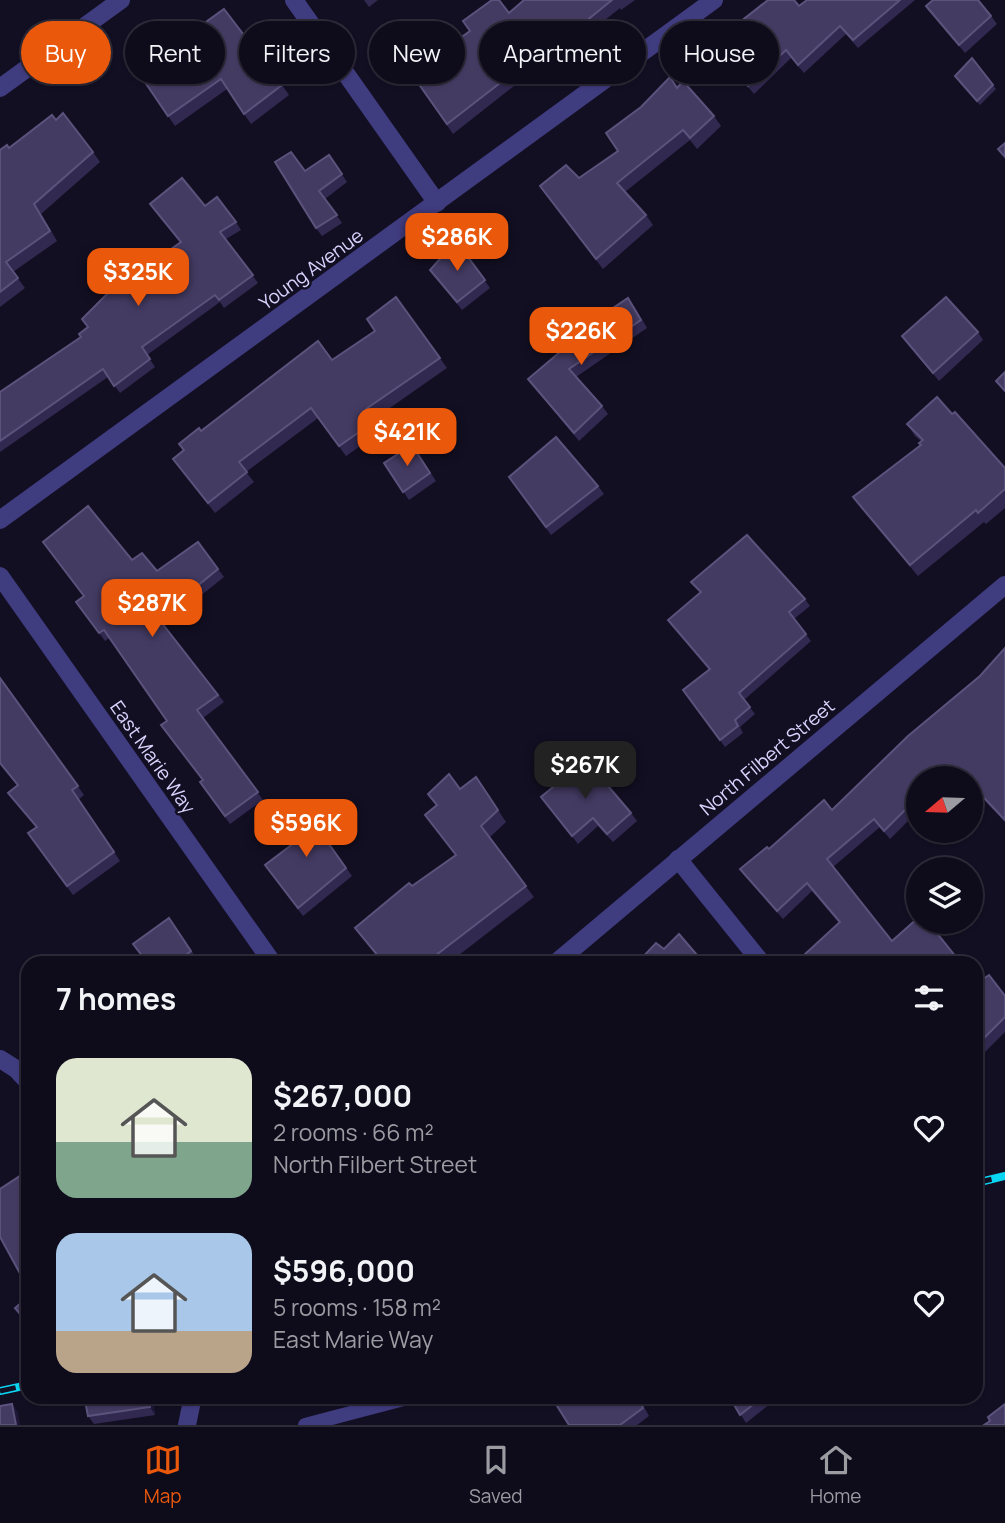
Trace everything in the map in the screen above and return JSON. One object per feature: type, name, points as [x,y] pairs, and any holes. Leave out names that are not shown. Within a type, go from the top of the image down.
[{"type":"street","points":[[0,88],[121,0]]},
{"type":"street","points":[[294,0],[437,203]]},
{"type":"street","name":"Young Avenue","points":[[0,520],[714,0]]},
{"type":"street","name":"East Marie Way","points":[[0,576],[268,956]]},
{"type":"street","name":"North Filbert Street","points":[[564,956],[1005,585]]},
{"type":"street","points":[[678,859],[756,956]]},
{"type":"street","points":[[0,1059],[21,1074]]},
{"type":"street","points":[[187,1425],[191,1404]]},
{"type":"lane","points":[[305,1425],[385,1404]]},
{"type":"building","points":[[492,0],[499,0],[509,13],[524,0],[612,0],[586,21],[479,21],[479,84],[499,84],[447,124],[419,84],[465,84],[465,35],[470,31],[463,21]]},
{"type":"building","points":[[768,0],[794,0],[799,6],[807,0],[900,0],[853,40],[840,26],[798,65],[786,50],[779,57],[779,21],[741,21]]},
{"type":"building","points":[[933,0],[978,0],[991,16],[959,45],[926,6]]},
{"type":"building","points":[[224,9],[239,29],[239,84],[282,85],[244,114],[224,84],[225,21],[207,21]]},
{"type":"building","points":[[972,58],[993,85],[977,101],[955,76]]},
{"type":"building","points":[[146,84],[214,84],[168,116]]},
{"type":"building","points":[[663,84],[674,84],[677,88],[680,84],[686,84],[714,116],[690,138],[683,130],[617,183],[646,215],[596,259],[540,186],[566,165],[579,178],[618,151],[606,133],[641,107]]},
{"type":"building","points":[[63,113],[93,152],[34,204],[50,231],[6,262],[18,278],[0,292],[0,150],[7,145],[9,148],[52,115],[56,120]]},
{"type":"building","points":[[1005,143],[1005,157],[998,149]]},
{"type":"building","points":[[291,152],[305,171],[329,155],[342,174],[319,191],[337,215],[316,228],[275,162]]},
{"type":"building","points":[[182,178],[205,206],[217,197],[236,222],[220,232],[253,275],[219,300],[215,295],[142,347],[150,359],[114,386],[103,369],[0,441],[0,392],[81,337],[79,334],[88,327],[82,319],[106,295],[181,242],[150,204]]},
{"type":"building","points":[[456,241],[485,280],[457,302],[430,270]]},
{"type":"building","points":[[396,297],[440,358],[366,409],[375,421],[339,446],[311,408],[239,462],[247,472],[208,503],[173,459],[184,450],[179,444],[199,428],[201,431],[318,341],[332,360],[375,331],[367,319]]},
{"type":"building","points":[[946,297],[978,332],[933,373],[902,336]]},
{"type":"building","points":[[628,298],[641,320],[569,369],[602,406],[574,433],[528,379],[593,324],[592,322]]},
{"type":"building","points":[[1005,372],[1005,391],[996,381]]},
{"type":"building","points":[[937,397],[952,414],[955,412],[1005,468],[1005,489],[910,565],[853,497],[921,445],[919,443],[923,440],[907,424]]},
{"type":"building","points":[[556,437],[598,486],[546,527],[509,477]]},
{"type":"building","points":[[412,445],[430,473],[403,492],[384,463]]},
{"type":"building","points":[[88,506],[132,560],[142,553],[157,571],[198,542],[218,569],[158,618],[218,695],[197,710],[258,792],[225,816],[200,782],[203,780],[161,725],[167,721],[104,630],[99,633],[76,602],[84,596],[43,542]]},
{"type":"building","points":[[747,535],[805,599],[789,612],[806,634],[739,693],[750,707],[735,720],[738,726],[720,740],[683,690],[710,669],[668,620],[701,592],[691,582]]},
{"type":"building","points":[[1005,648],[1005,820],[984,798],[984,766],[906,766],[906,809],[884,831],[874,819],[827,859],[892,941],[906,929],[906,934],[938,934],[955,956],[805,956],[840,922],[807,883],[777,911],[740,869],[767,847],[769,849],[824,800],[832,810],[908,736],[980,676]]},
{"type":"building","points":[[0,678],[78,786],[72,790],[114,852],[67,886],[28,833],[37,827],[8,793],[18,785],[0,763]]},
{"type":"building","points":[[586,760],[631,813],[607,834],[593,818],[572,836],[541,797]]},
{"type":"building","points":[[449,774],[460,789],[476,777],[498,810],[481,826],[526,886],[435,956],[378,956],[355,928],[409,883],[412,886],[456,855],[425,815],[437,805],[428,794]]},
{"type":"building","points":[[308,805],[330,834],[324,837],[346,868],[298,908],[265,865],[294,843],[284,830]]},
{"type":"building","points":[[169,918],[191,951],[185,956],[142,956],[133,944]]},
{"type":"building","points":[[679,934],[698,956],[644,956],[656,943],[664,949]]},
{"type":"building","points":[[989,975],[1005,996],[1005,1017],[983,1039],[983,979]]},
{"type":"building","points":[[21,1175],[21,1275],[0,1237],[0,1189]]},
{"type":"building","points":[[21,1303],[21,1315],[15,1308]]},
{"type":"building","points":[[12,1404],[16,1425],[0,1425],[0,1406]]},
{"type":"building","points":[[86,1404],[149,1404],[150,1407],[88,1416]]},
{"type":"building","points":[[556,1404],[641,1404],[643,1408],[620,1425],[569,1425]]},
{"type":"building","points":[[734,1404],[754,1404],[740,1415]]},
{"type":"building","points":[[1005,1404],[1005,1425],[984,1425],[990,1421],[988,1417]]},
{"type":"railway","points":[[983,1181],[1005,1176]]},
{"type":"railway","points":[[0,1391],[21,1386]]}]
